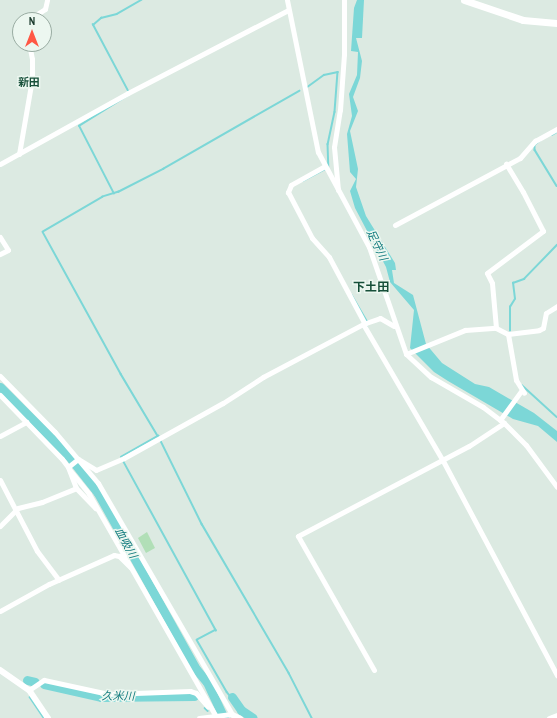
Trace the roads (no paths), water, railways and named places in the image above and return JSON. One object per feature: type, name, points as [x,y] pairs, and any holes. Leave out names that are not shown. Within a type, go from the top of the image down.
[{"type":"main road","points":[[464,0],[524,20],[557,23]]},
{"type":"street","points":[[40,12],[45,9],[47,0]]},
{"type":"street","points":[[287,0],[312,133],[324,166],[369,247],[395,326],[407,353],[431,378],[502,420],[526,445],[557,487]]},
{"type":"street","points":[[338,190],[334,147],[340,110],[344,54],[344,0]]},
{"type":"street","points":[[0,164],[128,93],[288,10]]},
{"type":"street","points":[[19,154],[32,79],[31,52]]},
{"type":"street","points":[[395,225],[524,155],[535,141],[557,129]]},
{"type":"street","points":[[496,328],[492,283],[487,273],[543,231],[523,192],[506,164]]},
{"type":"street","points":[[324,166],[291,185],[288,192],[312,238],[329,257],[443,458],[557,675]]},
{"type":"street","points":[[0,237],[8,250],[0,254]]},
{"type":"street","points":[[407,353],[465,330],[496,328],[510,334],[541,330],[546,313],[557,306]]},
{"type":"street","points":[[77,460],[96,470],[223,403],[263,377],[366,324],[380,318],[395,326]]},
{"type":"street","points":[[374,670],[298,536],[389,490],[443,458],[469,446],[502,420],[521,392],[516,380],[510,334]]},
{"type":"street","points":[[0,376],[98,483],[231,715]]},
{"type":"street","points":[[0,395],[79,480],[99,510],[217,716]]},
{"type":"street","points":[[0,436],[26,422]]},
{"type":"street","points":[[69,468],[77,460]]},
{"type":"street","points":[[69,468],[76,488],[99,510]]},
{"type":"street","points":[[0,480],[37,551],[59,580]]},
{"type":"street","points":[[0,526],[15,510],[76,488]]},
{"type":"street","points":[[0,611],[59,580],[114,555],[119,556],[135,572]]},
{"type":"street","points":[[0,670],[28,690],[48,718]]},
{"type":"street","points":[[28,690],[44,680],[108,694],[190,691],[196,693],[217,716]]},
{"type":"street","points":[[199,718],[231,715],[240,718]]},
{"type":"street","points":[[549,718],[557,715]]},
{"type":"water","name":"足守川","points":[[357,0],[364,0],[362,38],[356,38],[362,61],[360,78],[353,97],[358,111],[350,131],[358,169],[356,187],[366,216],[395,263],[396,270],[392,270],[394,283],[413,295],[426,344],[442,363],[475,384],[489,387],[534,413],[557,431],[557,442],[538,426],[513,419],[448,381],[434,372],[410,348],[414,310],[390,282],[386,267],[355,208],[350,191],[356,179],[350,172],[347,134],[352,116],[349,94],[357,75],[358,52],[351,51],[354,8]]},
{"type":"waterway","points":[[128,91],[93,25],[101,18],[117,14],[141,0]]},
{"type":"waterway","points":[[306,88],[324,75],[338,72],[335,112],[328,144],[329,167]]},
{"type":"waterway","points":[[300,91],[164,169],[119,192],[103,197],[43,232],[121,374],[161,441],[202,524],[289,673],[312,718]]},
{"type":"waterway","points":[[114,194],[79,126],[130,94]]},
{"type":"waterway","points":[[552,135],[557,132]]},
{"type":"waterway","points":[[543,139],[535,145],[535,150],[557,186]]},
{"type":"waterway","points":[[303,181],[324,170]]},
{"type":"waterway","points":[[510,331],[510,307],[515,299],[513,283],[524,279],[557,245]]},
{"type":"waterway","points":[[352,295],[367,321],[367,327]]},
{"type":"waterway","points":[[522,385],[557,417]]},
{"type":"waterway","name":"血吸川","points":[[0,387],[68,455],[98,493],[196,669],[207,682],[224,718]]},
{"type":"waterway","points":[[121,457],[158,436]]},
{"type":"waterway","points":[[124,462],[216,630],[197,640],[227,692],[236,703]]},
{"type":"waterway","name":"久米川","points":[[27,680],[35,682]]},
{"type":"waterway","name":"久米川","points":[[44,684],[101,697],[194,696]]},
{"type":"waterway","points":[[30,697],[44,718]]},
{"type":"waterway","name":"久米川","points":[[232,697],[241,710],[253,718]]},
{"type":"waterway","points":[[205,708],[208,711]]},
{"type":"district","name":"新田","points":[[29,82]]},
{"type":"district","name":"下土田","points":[[371,288]]}]
